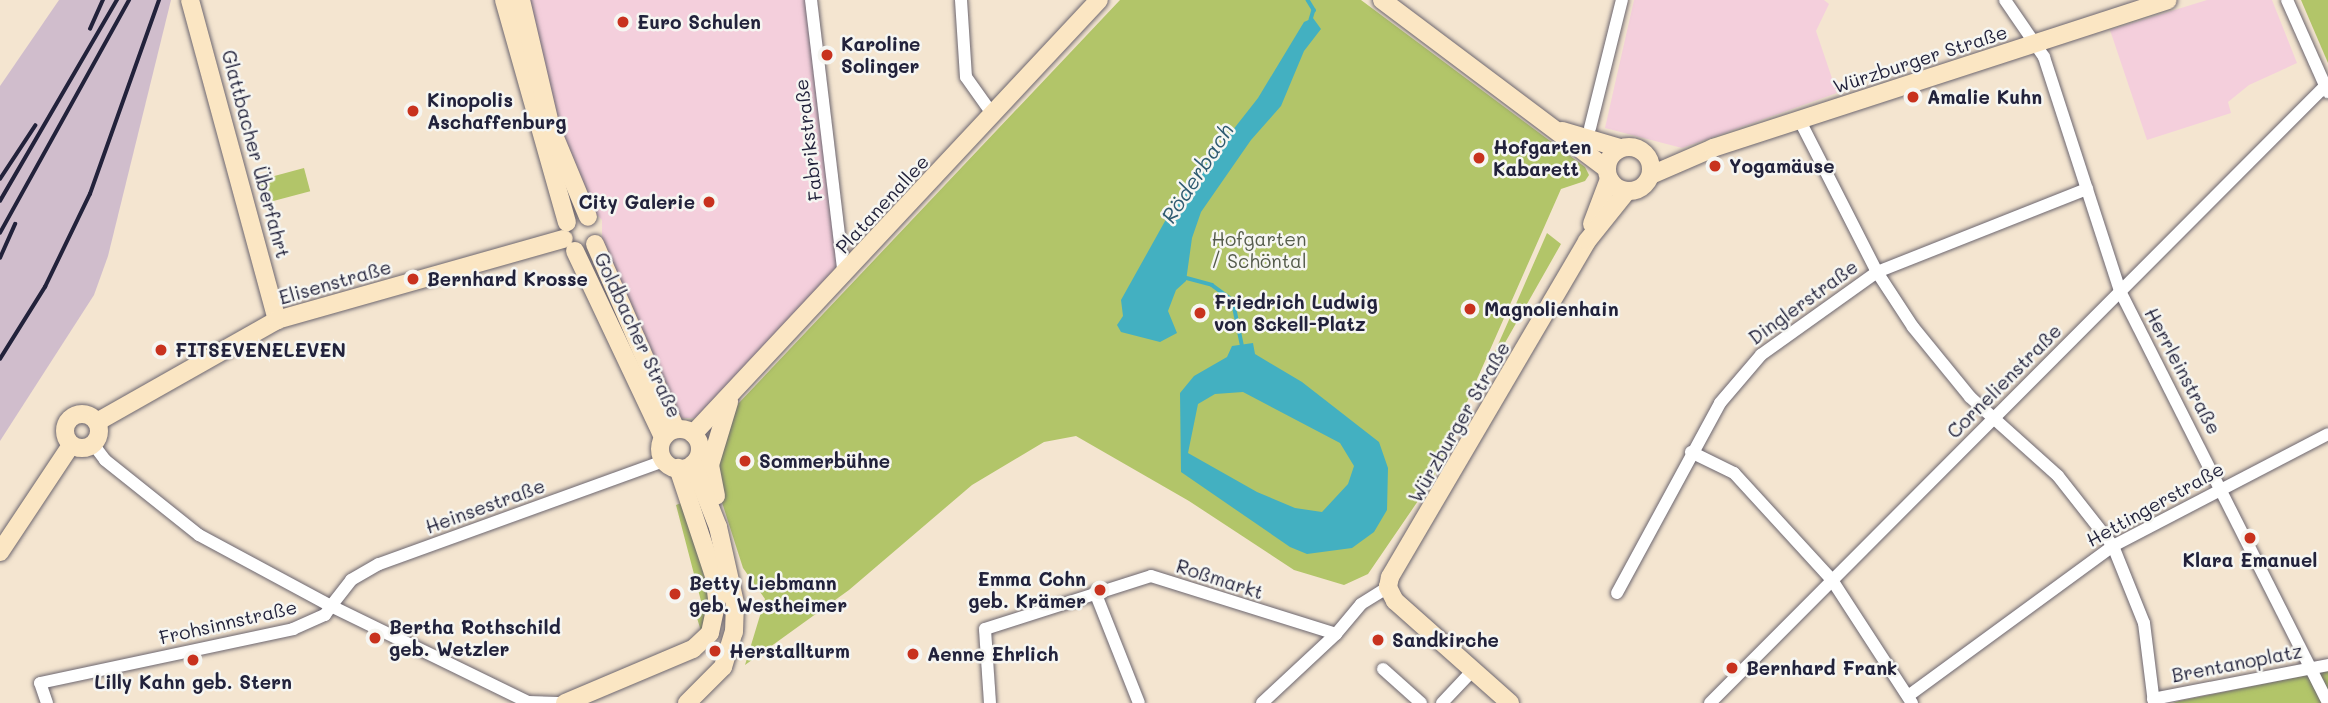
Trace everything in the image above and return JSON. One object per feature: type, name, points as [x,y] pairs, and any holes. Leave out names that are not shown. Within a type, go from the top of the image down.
[{"type":"main road","name":"Glattbacher Überfahrt","points":[[190,0],[214,79],[278,320]]},
{"type":"main road","name":"Goldbacher Straße","points":[[504,0],[569,237],[670,433]]},
{"type":"main road","points":[[521,0],[551,128],[588,217],[578,216],[569,237],[595,244]]},
{"type":"main road","name":"Platanenallee","points":[[694,434],[1100,0]]},
{"type":"main road","points":[[1382,0],[1552,128],[1628,191],[1644,186],[1651,175],[1646,154],[1633,147],[1620,148],[1552,128]]},
{"type":"main road","name":"Würzburger Straße","points":[[1651,175],[1685,158],[2168,0]]},
{"type":"main road","points":[[1608,174],[1620,148]]},
{"type":"main road","name":"Würzburger Straße","points":[[1646,154],[1685,158]]},
{"type":"main road","name":"Würzburger Straße","points":[[1587,241],[1608,174]]},
{"type":"main road","name":"Würzburger Straße","points":[[1388,587],[1395,567],[1443,494],[1587,241],[1628,191]]},
{"type":"main road","name":"Goldbacher Straße","points":[[588,217],[598,229],[595,244],[670,433]]},
{"type":"main road","name":"Elisenstraße","points":[[0,552],[71,445],[65,430],[70,419],[86,414],[97,422],[278,320],[569,237]]},
{"type":"main road","points":[[687,703],[719,675],[730,650],[734,594],[718,527],[710,465],[732,396]]},
{"type":"main road","points":[[71,445],[82,449],[93,444],[99,434],[97,422]]},
{"type":"main road","points":[[678,464],[700,449],[694,434],[670,433],[660,449],[678,464],[718,527]]},
{"type":"main road","points":[[565,703],[693,649],[710,633],[718,599],[693,504],[678,464]]},
{"type":"main road","points":[[1388,587],[1395,601],[1510,703]]},
{"type":"street","name":"Fabrikstraße","points":[[811,0],[844,276]]},
{"type":"street","points":[[961,0],[966,77],[993,115]]},
{"type":"street","points":[[1590,128],[1622,0]]},
{"type":"street","name":"Herrleinstraße","points":[[2006,0],[2037,44],[2120,291],[2328,702]]},
{"type":"street","points":[[2287,0],[2327,90]]},
{"type":"street","name":"Cornelienstraße","points":[[1710,703],[2120,291],[2327,90]]},
{"type":"street","points":[[1800,120],[1877,272],[1913,327],[1993,420],[2058,476],[2113,547],[2144,622],[2153,701]]},
{"type":"street","name":"Dinglerstraße","points":[[1617,593],[1720,404],[1761,355],[1877,272],[2087,189]]},
{"type":"street","name":"Hettingerstraße","points":[[1910,700],[2113,547],[2328,434]]},
{"type":"street","points":[[93,444],[105,460],[215,546],[331,606],[424,647],[528,702],[565,703]]},
{"type":"street","points":[[1692,452],[1734,473],[1832,580],[1910,700]]},
{"type":"street","name":"Heinsestraße","points":[[331,606],[351,580],[379,564],[678,464]]},
{"type":"street","name":"Roßmarkt","points":[[990,703],[985,629],[1151,576],[1336,634]]},
{"type":"street","points":[[1262,703],[1336,634],[1361,604],[1388,587]]},
{"type":"street","points":[[1095,592],[1139,703]]},
{"type":"street","name":"Frohsinnstraße","points":[[47,703],[40,683],[293,629],[325,615],[331,606]]},
{"type":"street","name":"Brentanoplatz","points":[[2153,701],[2328,665]]},
{"type":"street","points":[[1383,669],[1420,703]]},
{"type":"street","points":[[1442,703],[1474,669]]},
{"type":"shaded area","points":[[59,0],[171,0],[108,256],[94,295],[0,441],[0,86]]},
{"type":"shaded area","name":"City Galerie","points":[[527,0],[817,0],[848,261],[696,418],[677,418],[602,244],[602,220],[589,206],[558,127]]},
{"type":"shaded area","points":[[1634,0],[1824,0],[1829,4],[1816,31],[1837,93],[1682,148],[1605,128]]},
{"type":"shaded area","points":[[2207,0],[2272,0],[2297,63],[2249,85],[2228,102],[2231,113],[2147,140],[2110,30]]},
{"type":"green space","name":"Hofgarten / Schöntal","points":[[1120,0],[1361,0],[1585,167],[1589,175],[1585,181],[1561,189],[1433,479],[1368,574],[1344,585],[1294,570],[1189,501],[1076,436],[1044,442],[972,485],[849,590],[745,665],[765,599],[743,568],[718,490],[718,445],[736,406]]},
{"type":"green space","points":[[2301,0],[2328,0],[2328,63]]},
{"type":"green space","points":[[304,168],[310,191],[265,203],[259,180]]},
{"type":"green space","points":[[1547,233],[1561,244],[1477,392],[1512,313]]},
{"type":"green space","points":[[686,501],[710,601],[701,631],[693,605],[701,601],[676,505]]},
{"type":"green space","points":[[2328,671],[2328,703],[2173,703],[2179,701]]},
{"type":"water","points":[[1313,18],[1321,29],[1304,51],[1281,106],[1251,140],[1201,212],[1192,238],[1186,281],[1176,290],[1168,311],[1177,333],[1160,342],[1121,332],[1117,325],[1123,316],[1121,300],[1174,205],[1258,98],[1304,22]]},
{"type":"water","points":[[1253,343],[1255,354],[1302,382],[1379,442],[1388,468],[1387,510],[1374,532],[1352,548],[1307,554],[1290,547],[1181,472],[1180,393],[1194,376],[1227,357],[1232,346]],"holes":[[[1243,392],[1340,443],[1354,466],[1348,484],[1322,512],[1295,508],[1257,492],[1188,453],[1198,404],[1215,394]]]},
{"type":"waterway","name":"Röderbach","points":[[1308,0],[1314,10],[1311,20]]},
{"type":"waterway","name":"Röderbach","points":[[1183,277],[1212,285],[1233,300],[1242,344]]},
{"type":"railway","points":[[90,29],[103,0]]},
{"type":"railway","points":[[0,201],[117,0]]},
{"type":"railway","points":[[0,233],[129,0]]},
{"type":"railway","points":[[0,359],[45,287],[90,194],[159,0]]},
{"type":"railway","points":[[0,179],[35,126]]},
{"type":"railway","points":[[0,258],[15,224]]},
{"type":"place","name":"Euro Schulen","points":[[623,22]]},
{"type":"place","name":"Karoline Solinger","points":[[827,55]]},
{"type":"place","name":"Amalie Kuhn","points":[[1913,97]]},
{"type":"place","name":"Kinopolis Aschaffenburg","points":[[413,111]]},
{"type":"place","name":"Hofgarten Kabarett","points":[[1479,158]]},
{"type":"place","name":"Yogamäuse","points":[[1715,166]]},
{"type":"place","name":"City Galerie","points":[[709,202]]},
{"type":"place","name":"Bernhard Krosse","points":[[413,279]]},
{"type":"place","name":"Magnolienhain","points":[[1470,309]]},
{"type":"place","name":"Friedrich Ludwig von Sckell-Platz","points":[[1200,313]]},
{"type":"place","name":"FITSEVENELEVEN","points":[[161,350]]},
{"type":"place","name":"Sommerbühne","points":[[745,461]]},
{"type":"place","name":"Klara Emanuel","points":[[2250,538]]},
{"type":"place","name":"Emma Cohn geb. Krämer","points":[[1100,590]]},
{"type":"place","name":"Betty Liebmann geb. Westheimer","points":[[675,594]]},
{"type":"place","name":"Bertha Rothschild geb. Wetzler","points":[[375,638]]},
{"type":"place","name":"Sandkirche","points":[[1378,640]]},
{"type":"place","name":"Herstallturm","points":[[715,651]]},
{"type":"place","name":"Aenne Ehrlich","points":[[913,654]]},
{"type":"place","name":"Lilly Kahn geb. Stern","points":[[193,660]]},
{"type":"place","name":"Bernhard Frank","points":[[1732,668]]}]
